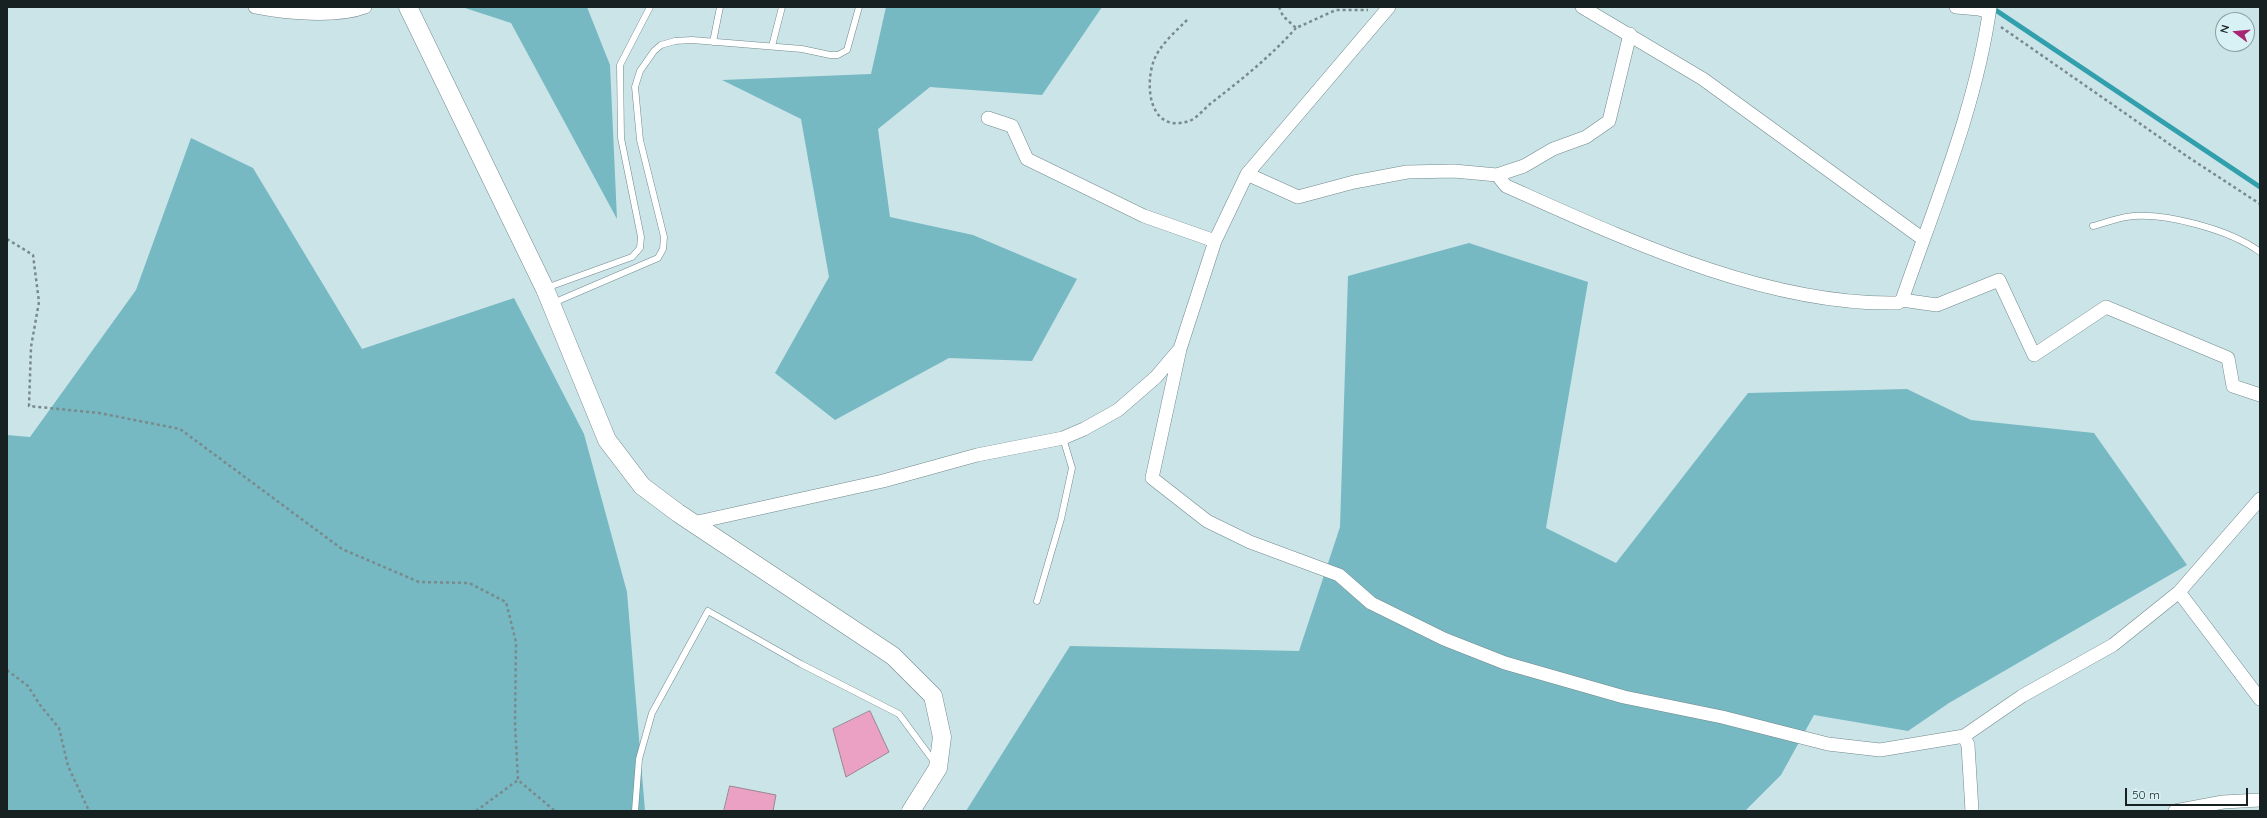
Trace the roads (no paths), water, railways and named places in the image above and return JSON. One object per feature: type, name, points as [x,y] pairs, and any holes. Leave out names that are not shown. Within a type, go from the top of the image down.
[{"type":"street","points":[[255,7],[280,12],[320,13],[365,7]]},
{"type":"street","points":[[408,7],[548,296],[607,440],[642,486],[693,523],[893,656],[933,696],[942,737],[938,768],[911,811]]},
{"type":"street","points":[[1582,7],[1630,34],[1703,79],[1923,239]]},
{"type":"street","points":[[1497,174],[1506,186],[1606,230],[1690,264],[1755,284],[1829,298],[1879,303],[1898,303],[1902,300],[1952,155],[1981,57],[1989,12],[1979,9],[1956,7]]},
{"type":"street","points":[[1387,9],[1247,174],[1214,241],[1180,349],[1152,478],[1208,520],[1250,542],[1339,575],[1370,603],[1444,639],[1505,663],[1624,697],[1722,717],[1828,744],[1880,750],[1964,736],[2022,696],[2113,645],[2179,592],[2260,499]]},
{"type":"street","points":[[1247,174],[1298,197],[1354,182],[1407,172],[1454,171],[1497,174],[1524,166],[1553,149],[1586,137],[1609,121],[1630,34]]},
{"type":"street","points":[[988,118],[1012,126],[1027,159],[1144,216],[1214,241]]},
{"type":"street","points":[[1902,300],[1937,306],[1999,280],[2034,355],[2106,307],[2228,358],[2234,386],[2260,395]]},
{"type":"street","points":[[693,523],[883,481],[977,455],[1063,438],[1084,429],[1118,410],[1156,377],[1180,349]]},
{"type":"street","points":[[2179,592],[2260,699]]},
{"type":"street","points":[[1964,736],[1968,745],[1972,811]]},
{"type":"street","points":[[2175,811],[2223,802],[2260,800]]},
{"type":"lane","points":[[548,296],[632,257],[640,248],[642,237],[621,138],[620,65],[650,7]]},
{"type":"lane","points":[[713,42],[720,7]]},
{"type":"lane","points":[[772,46],[782,7]]},
{"type":"lane","points":[[548,296],[658,258],[663,250],[664,237],[640,140],[635,87],[640,71],[654,51],[661,45],[675,41],[713,42],[802,49],[838,56],[848,50],[858,7]]},
{"type":"lane","points":[[2093,226],[2126,217],[2165,218],[2219,231],[2260,252]]},
{"type":"lane","points":[[1037,601],[1061,519],[1072,468],[1063,438]]},
{"type":"lane","points":[[635,811],[639,758],[652,713],[708,611],[801,664],[899,714],[938,768]]},
{"type":"waterway","points":[[1991,7],[2260,187]]}]
